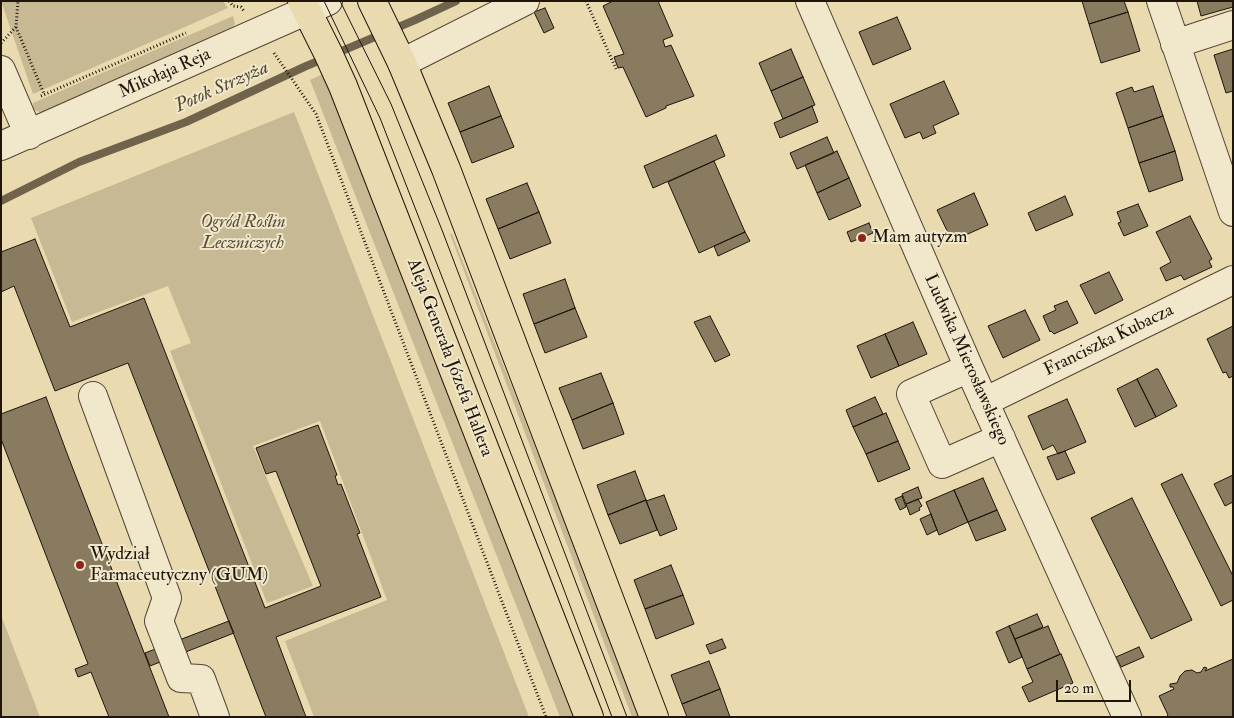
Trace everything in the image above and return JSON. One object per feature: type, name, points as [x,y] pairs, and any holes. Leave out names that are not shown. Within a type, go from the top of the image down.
[{"type":"main road","points":[[372,1],[402,63],[446,168],[654,717]]},
{"type":"main road","name":"Aleja Generała Józefa Hallera","points":[[313,4],[343,86],[589,717]]},
{"type":"street","points":[[402,63],[525,1]]},
{"type":"street","name":"Ludwika Mierosławskiego","points":[[810,1],[984,402],[1127,717]]},
{"type":"street","points":[[1160,1],[1233,212]]},
{"type":"street","name":"Mikołaja Reja","points":[[1,146],[29,135],[313,4]]},
{"type":"street","points":[[1175,44],[1233,25]]},
{"type":"street","points":[[1,70],[29,135]]},
{"type":"street","name":"Franciszka Kubacza","points":[[984,402],[1233,280]]},
{"type":"street","points":[[969,368],[911,394],[942,464],[1001,438]]},
{"type":"street","points":[[93,396],[167,598],[159,620],[165,636],[181,678],[201,679],[215,717]]},
{"type":"path","points":[[18,1],[16,26],[44,94]]},
{"type":"path","points":[[229,1],[233,6],[241,7],[236,10]]},
{"type":"path","points":[[586,1],[616,69]]},
{"type":"path","points":[[1,43],[16,26]]},
{"type":"path","points":[[17,106],[186,32]]},
{"type":"path","points":[[278,59],[316,114],[546,717]]},
{"type":"green space","points":[[1,1],[223,1],[228,8],[33,94]]},
{"type":"green space","points":[[233,16],[235,24],[233,27],[45,112],[33,109],[33,103]]},
{"type":"green space","points":[[323,74],[337,105],[574,717],[560,717],[310,80]]},
{"type":"green space","name":"Ogród Roślin Leczniczych","points":[[294,112],[529,717],[314,717],[285,641],[387,600],[320,421],[253,446],[313,586],[267,603],[170,351],[191,343],[168,286],[72,322],[31,218]]},
{"type":"green space","points":[[450,234],[452,234],[641,717],[632,717]]},
{"type":"green space","points":[[1,615],[40,717],[1,717]]},
{"type":"building","points":[[613,1],[658,1],[673,36],[663,40],[665,47],[671,45],[694,96],[666,106],[666,108],[646,117],[623,67],[618,68],[614,57],[624,54],[603,6]]},
{"type":"building","points":[[1082,1],[1124,1],[1128,12],[1089,24]]},
{"type":"building","points":[[1197,1],[1233,1],[1233,7],[1201,16]]},
{"type":"building","points":[[545,8],[554,28],[544,33],[534,12]]},
{"type":"building","points":[[1128,12],[1140,51],[1101,63],[1089,24]]},
{"type":"building","points":[[897,17],[911,49],[873,65],[859,32]]},
{"type":"building","points":[[791,49],[803,77],[771,91],[759,63]]},
{"type":"building","points":[[1233,49],[1233,91],[1226,93],[1214,55]]},
{"type":"building","points":[[803,77],[815,105],[783,119],[771,91]]},
{"type":"building","points":[[944,81],[959,114],[933,126],[936,133],[923,139],[920,132],[905,138],[890,104]]},
{"type":"building","points":[[489,86],[501,116],[460,132],[448,103]]},
{"type":"building","points":[[1153,86],[1163,116],[1128,128],[1116,93],[1132,87],[1134,92]]},
{"type":"building","points":[[812,106],[818,122],[780,138],[774,123]]},
{"type":"building","points":[[501,116],[514,147],[472,163],[460,132]]},
{"type":"building","points":[[1163,116],[1175,151],[1139,163],[1128,128]]},
{"type":"building","points":[[716,135],[725,156],[653,188],[644,166]]},
{"type":"building","points":[[827,137],[834,153],[797,169],[790,153]]},
{"type":"building","points":[[837,151],[849,178],[817,193],[805,165]]},
{"type":"building","points":[[1175,151],[1183,180],[1149,192],[1139,163]]},
{"type":"building","points":[[714,161],[745,232],[699,253],[668,182]]},
{"type":"building","points":[[849,178],[861,206],[829,220],[817,193]]},
{"type":"building","points":[[527,183],[539,212],[498,229],[486,199]]},
{"type":"building","points":[[974,193],[988,225],[952,241],[937,210]]},
{"type":"building","points":[[1065,196],[1073,215],[1036,231],[1028,213]]},
{"type":"building","points":[[1138,204],[1148,226],[1124,236],[1118,223],[1121,222],[1117,212]]},
{"type":"building","points":[[539,212],[551,243],[510,259],[498,229]]},
{"type":"building","points":[[1190,216],[1212,259],[1209,261],[1212,267],[1184,280],[1181,275],[1166,281],[1160,268],[1171,262],[1156,232]]},
{"type":"building","points":[[869,223],[873,233],[851,242],[847,232]]},
{"type":"building","points":[[745,232],[750,241],[718,256],[714,246]]},
{"type":"building","points":[[35,239],[70,327],[144,298],[265,608],[321,586],[276,471],[266,474],[256,448],[318,425],[337,475],[335,476],[338,485],[341,484],[360,533],[357,534],[381,597],[276,637],[306,717],[266,717],[128,363],[55,391],[14,286],[1,292],[1,252]]},
{"type":"building","points":[[1109,272],[1123,300],[1095,314],[1080,285]]},
{"type":"building","points":[[565,279],[575,308],[534,324],[523,294]]},
{"type":"building","points":[[1067,301],[1078,323],[1054,334],[1050,332],[1043,316],[1056,310],[1054,306]]},
{"type":"building","points":[[575,308],[587,337],[545,353],[534,324]]},
{"type":"building","points":[[1025,310],[1040,340],[1003,358],[988,326]]},
{"type":"building","points":[[710,316],[730,355],[715,362],[694,322]]},
{"type":"building","points":[[913,322],[927,354],[899,366],[885,334]]},
{"type":"building","points":[[1233,326],[1233,376],[1229,378],[1226,372],[1223,373],[1207,339]]},
{"type":"building","points":[[885,334],[899,366],[871,378],[857,346]]},
{"type":"building","points":[[1158,369],[1177,406],[1156,417],[1137,379]]},
{"type":"building","points":[[601,373],[613,403],[572,420],[559,388]]},
{"type":"building","points":[[1137,379],[1156,417],[1135,427],[1117,389]]},
{"type":"building","name":"Wydział Farmaceutyczny (GUM)","points":[[46,397],[169,717],[109,717],[91,672],[78,677],[75,669],[88,664],[1,439],[1,414]]},
{"type":"building","points":[[875,397],[883,414],[853,427],[846,410]]},
{"type":"building","points":[[1067,399],[1086,442],[1058,454],[1053,445],[1043,450],[1028,416]]},
{"type":"building","points":[[613,403],[624,434],[583,449],[572,420]]},
{"type":"building","points":[[886,413],[898,441],[866,454],[853,427]]},
{"type":"building","points":[[898,441],[910,469],[878,482],[866,454]]},
{"type":"building","points":[[1065,451],[1075,473],[1057,480],[1047,457]]},
{"type":"building","points":[[635,471],[646,500],[608,515],[597,485]]},
{"type":"building","points":[[1182,474],[1233,576],[1233,600],[1221,606],[1161,484]]},
{"type":"building","points":[[1233,475],[1233,502],[1225,506],[1214,484]]},
{"type":"building","points":[[983,478],[997,510],[968,522],[954,490]]},
{"type":"building","points":[[918,487],[922,498],[906,504],[902,494]]},
{"type":"building","points":[[954,490],[968,522],[939,535],[926,502]]},
{"type":"building","points":[[664,495],[677,529],[660,536],[646,501]]},
{"type":"building","points":[[902,496],[906,507],[900,510],[895,499]]},
{"type":"building","points":[[1132,498],[1192,620],[1151,639],[1091,518]]},
{"type":"building","points":[[918,499],[922,506],[919,508],[920,510],[910,515],[906,504]]},
{"type":"building","points":[[646,500],[657,530],[620,544],[608,515]]},
{"type":"building","points":[[997,510],[1006,530],[976,541],[968,522]]},
{"type":"building","points":[[931,514],[937,530],[927,535],[920,519]]},
{"type":"building","points":[[671,565],[683,595],[645,609],[634,580]]},
{"type":"building","points":[[683,595],[694,624],[656,639],[645,609]]},
{"type":"building","points":[[1037,614],[1043,627],[1015,639],[1009,626]]},
{"type":"building","points":[[229,621],[234,633],[150,666],[145,653]]},
{"type":"building","points":[[1009,626],[1022,657],[1009,663],[996,632]]},
{"type":"building","points":[[1048,626],[1060,654],[1027,669],[1015,639]]},
{"type":"building","points":[[722,639],[726,648],[710,654],[706,645]]},
{"type":"building","points":[[1139,647],[1144,657],[1121,667],[1116,657]]},
{"type":"building","points":[[1061,654],[1073,683],[1029,702],[1022,687],[1033,682],[1027,669]]},
{"type":"building","points":[[1233,659],[1233,717],[1166,717],[1168,715],[1159,696],[1174,689],[1170,687],[1170,684],[1177,683],[1185,671],[1192,670],[1197,673],[1201,672],[1204,667],[1207,668],[1205,671]]},
{"type":"building","points":[[709,661],[720,689],[682,704],[671,675]]},
{"type":"building","points":[[720,689],[730,717],[687,717],[682,704]]},
{"type":"waterway","name":"Potok Strzyża","points":[[1,201],[79,162],[186,122],[304,67],[456,1]]},
{"type":"tram line","points":[[324,1],[380,118],[612,717]]},
{"type":"tram line","points":[[340,1],[391,104],[442,230],[627,717]]},
{"type":"place","name":"Mam autyzm","points":[[862,238]]},
{"type":"place","name":"Wydział Farmaceutyczny (GUM)","points":[[80,565]]}]
